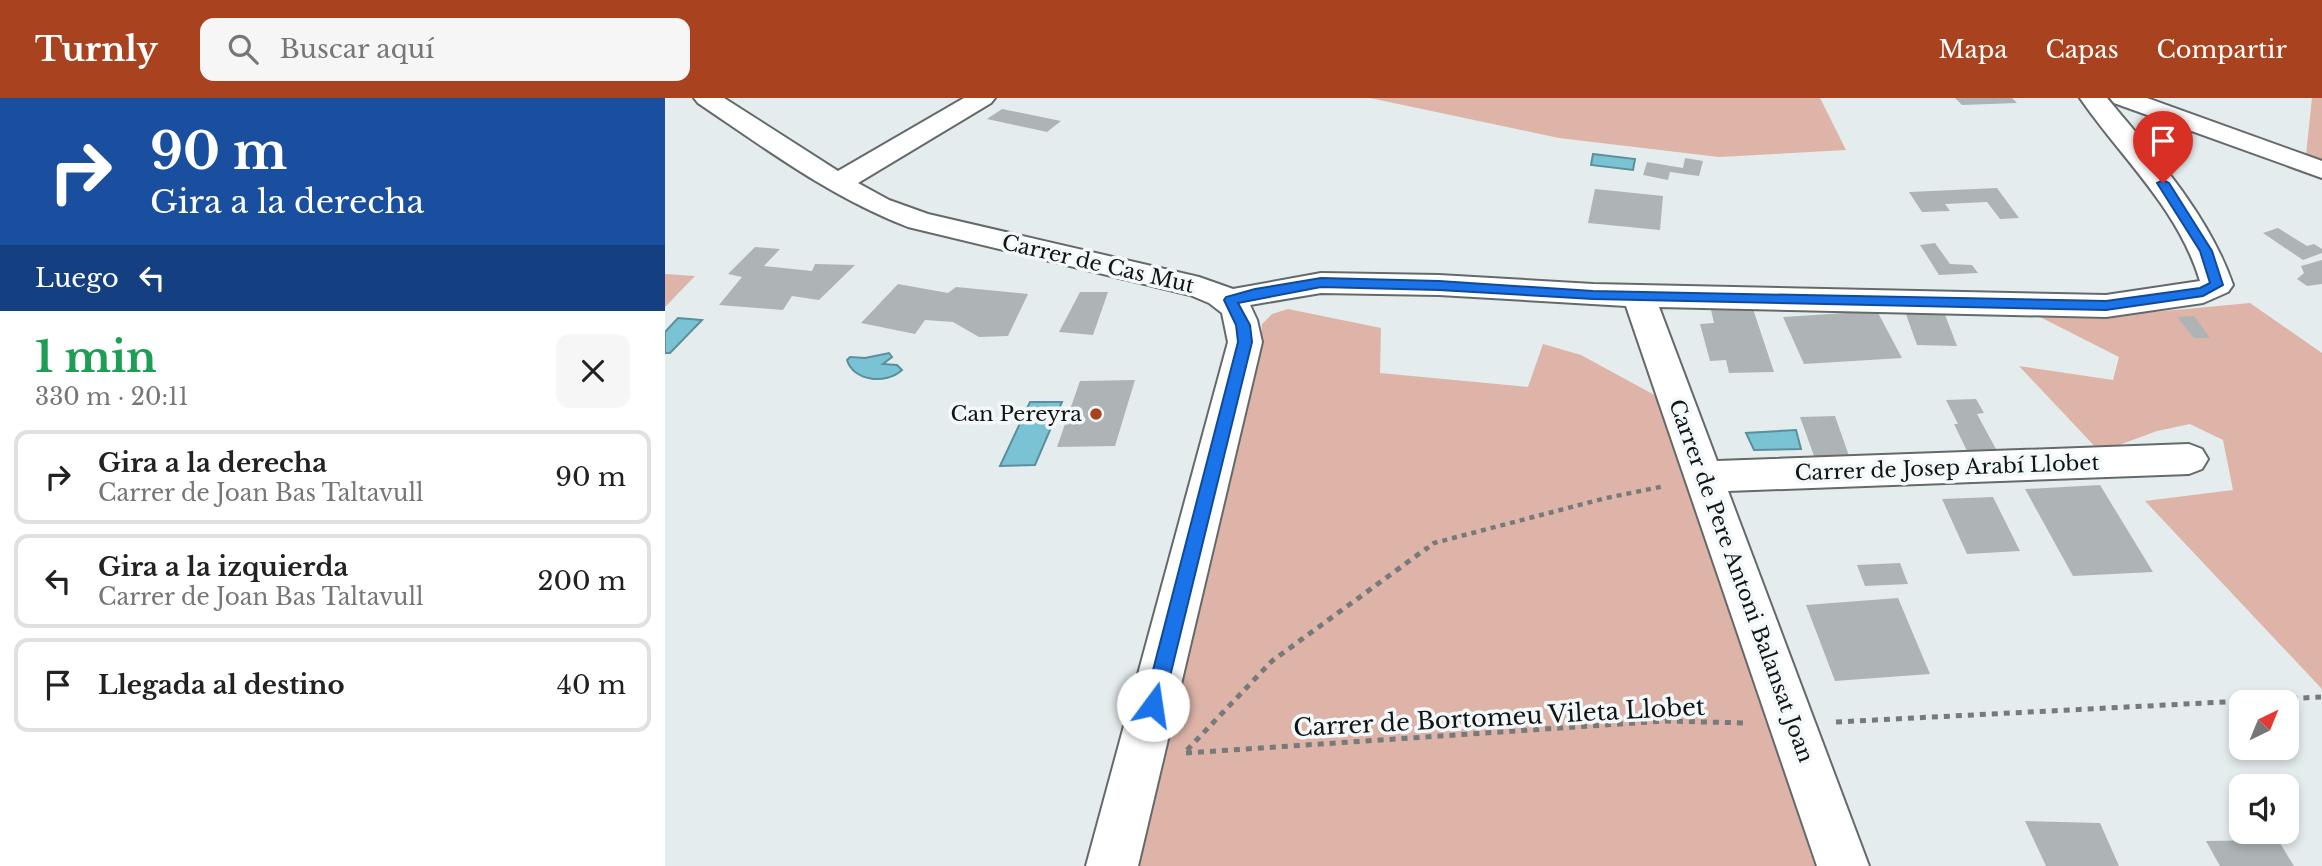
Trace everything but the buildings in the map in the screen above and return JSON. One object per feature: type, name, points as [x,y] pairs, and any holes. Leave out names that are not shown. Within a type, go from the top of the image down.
[{"type":"street","name":"Carrer de Cas Mut","points":[[707,98],[838,183],[879,206],[919,221],[1199,287],[1231,300]]},
{"type":"street","points":[[838,183],[982,98]]},
{"type":"street","points":[[1112,866],[1245,342],[1243,325],[1231,300],[1255,293],[1321,282],[1439,285],[1639,296],[2106,306],[2203,292],[2217,285],[2206,251],[2163,183],[2094,98]]},
{"type":"street","points":[[2123,98],[2322,170]]},
{"type":"street","points":[[748,153],[777,142]]},
{"type":"street","name":"Carrer de Pere Antoni Balansat Joan","points":[[1639,296],[1843,866]]},
{"type":"street","name":"Carrer de Josep Arabí Llobet","points":[[1704,477],[2189,459]]},
{"type":"path","points":[[1184,753],[1272,661],[1434,543],[1606,498],[1704,477]]},
{"type":"path","name":"Carrer de Bortomeu Vileta Llobet","points":[[1140,757],[1665,721],[1792,724],[2321,697]]},
{"type":"shaded area","points":[[1370,98],[1820,98],[1846,150],[1719,157],[1559,138]]},
{"type":"shaded area","points":[[2312,98],[2322,98],[2322,161],[2306,155]]},
{"type":"shaded area","points":[[665,274],[695,276],[665,307]]},
{"type":"shaded area","points":[[2250,303],[2322,353],[2322,689],[2145,501],[2233,490],[2223,440],[2190,424],[2157,431],[2100,452],[2019,366],[2113,380],[2119,357],[2030,312],[2122,315]]},
{"type":"shaded area","points":[[1288,309],[1381,328],[1380,373],[1528,387],[1543,344],[1581,355],[1660,398],[1815,866],[1136,866],[1260,356],[1262,324],[1272,314]]},
{"type":"water","points":[[1593,154],[1635,159],[1633,170],[1591,165]]},
{"type":"water","points":[[678,318],[702,320],[670,353],[665,353],[665,332]]},
{"type":"water","points":[[889,353],[892,357],[883,364],[897,365],[902,370],[887,378],[871,379],[856,373],[847,360],[850,357],[865,358]]},
{"type":"water","points":[[1030,402],[1062,402],[1035,465],[1000,466]]},
{"type":"water","points":[[1796,430],[1801,449],[1754,450],[1746,433]]},
{"type":"place","name":"Can Pereyra","points":[[1096,414]]},
{"type":"route","points":[[1153,705],[1245,342],[1243,325],[1231,300],[1255,293],[1321,282],[1439,285],[1593,295],[2106,306],[2203,292],[2217,285],[2206,251],[2163,183]]}]
